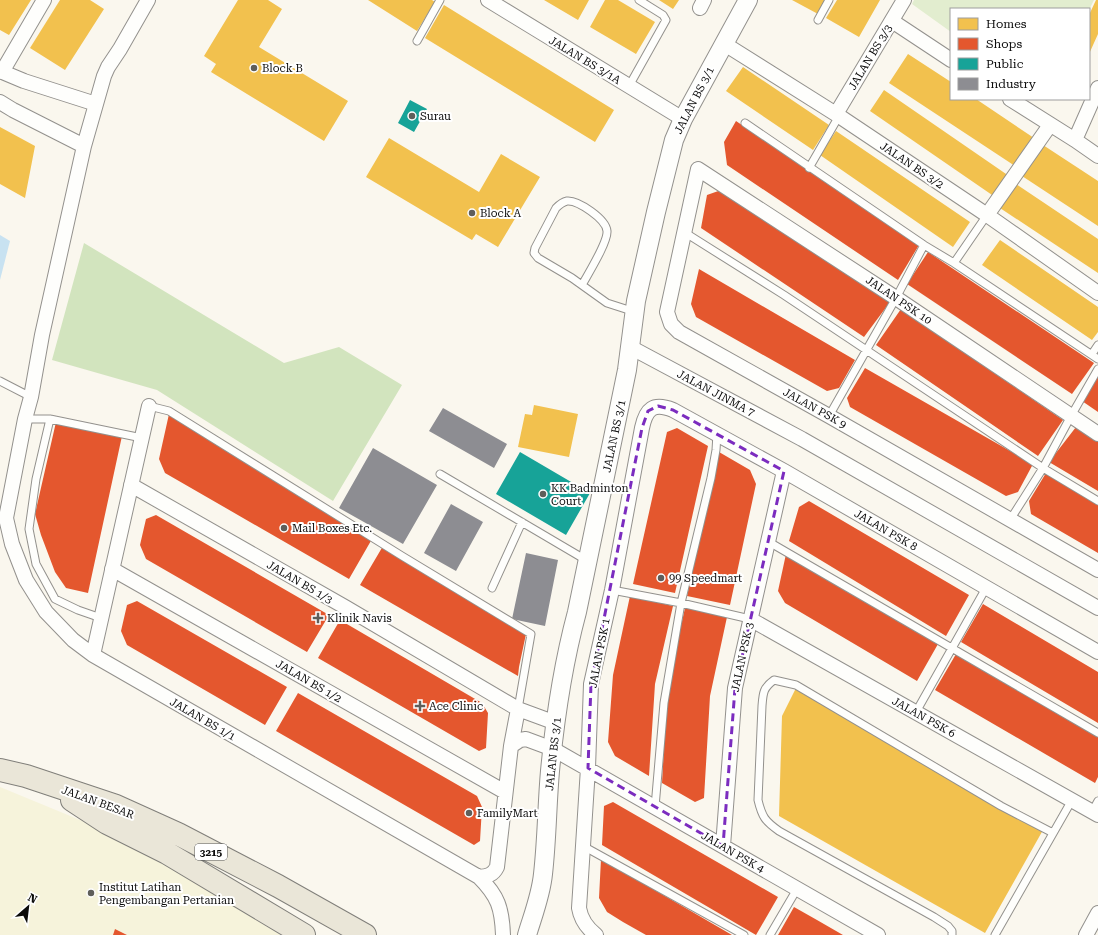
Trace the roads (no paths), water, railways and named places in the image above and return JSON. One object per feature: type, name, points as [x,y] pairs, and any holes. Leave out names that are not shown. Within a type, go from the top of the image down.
[{"type":"main road","name":"3215","points":[[0,770],[26,776],[50,785]]},
{"type":"main road","name":"JALAN BESAR","points":[[50,785],[107,823],[167,853],[304,935]]},
{"type":"main road","name":"JALAN BESAR","points":[[50,785],[116,806],[178,834],[278,886],[366,935]]},
{"type":"street","points":[[44,0],[1,72],[96,104]]},
{"type":"street","name":"JALAN BS 1/1","points":[[148,0],[104,76],[84,146],[42,335],[6,518],[12,544],[26,580],[46,612],[73,640],[92,655],[479,877],[495,896],[500,907],[504,935]]},
{"type":"street","name":"JALAN BS 3/1A","points":[[488,0],[683,119]]},
{"type":"street","name":"JALAN BS 3/1","points":[[527,935],[539,896],[543,874],[552,749],[571,636],[627,370],[637,295],[656,212],[674,140],[683,119],[723,43],[748,0]]},
{"type":"street","name":"JALAN BS 3/3","points":[[838,115],[904,0]]},
{"type":"street","points":[[892,21],[950,59]]},
{"type":"street","name":"JALAN BS 3/2","points":[[723,43],[838,115],[987,215],[1098,293]]},
{"type":"street","points":[[1075,140],[1098,88]]},
{"type":"street","points":[[1012,100],[1098,156]]},
{"type":"street","points":[[0,102],[84,146]]},
{"type":"street","points":[[987,215],[1050,125]]},
{"type":"street","name":"JALAN PSK 9","points":[[698,169],[667,312],[671,324],[679,332],[1098,570]]},
{"type":"street","name":"JALAN PSK 10","points":[[698,169],[896,298],[1098,434]]},
{"type":"street","name":"JALAN JINMA 7","points":[[630,347],[802,439],[1098,608]]},
{"type":"street","points":[[92,655],[150,406]]},
{"type":"street","name":"JALAN PSK 1","points":[[596,935],[586,925],[581,917],[579,908],[588,768],[591,684],[612,590],[643,422],[648,411],[652,408],[658,406],[673,410]]},
{"type":"street","name":"JALAN PSK 8","points":[[673,410],[784,471],[1098,652]]},
{"type":"street","name":"JALAN PSK 3","points":[[723,846],[735,688],[784,471]]},
{"type":"street","name":"JALAN BS 1/3","points":[[131,485],[345,607],[518,709],[556,723]]},
{"type":"street","name":"JALAN BS 1/2","points":[[112,569],[505,792]]},
{"type":"street","name":"JALAN PSK 6","points":[[750,619],[1072,800],[1096,809]]},
{"type":"street","points":[[479,877],[490,875],[497,867],[511,746],[518,709]]},
{"type":"street","name":"JALAN PSK 4","points":[[511,746],[520,740],[526,739],[552,749],[588,768],[878,935]]},
{"type":"street","name":"JALAN BS 3/1","points":[[516,935],[533,914]]},
{"type":"street","points":[[1086,935],[1098,914]]},
{"type":"lane","points":[[417,41],[440,0]]},
{"type":"lane","points":[[629,86],[666,20],[663,15],[639,0]]},
{"type":"lane","points":[[818,20],[829,0]]},
{"type":"lane","points":[[809,168],[838,115]]},
{"type":"lane","points":[[745,124],[924,245],[954,263],[1095,357],[1098,345]]},
{"type":"lane","points":[[582,285],[603,245],[608,230],[599,217],[576,203],[567,201],[561,203],[556,208],[534,253],[538,258],[582,285],[607,303],[635,312]]},
{"type":"lane","points":[[954,263],[987,215]]},
{"type":"lane","points":[[684,232],[784,295],[1043,468],[1098,501]]},
{"type":"lane","points":[[828,416],[867,350],[924,245]]},
{"type":"lane","points":[[1010,520],[1043,468],[1098,369]]},
{"type":"lane","points":[[0,381],[30,397]]},
{"type":"lane","points":[[150,406],[169,412],[531,634],[518,709]]},
{"type":"lane","points":[[25,419],[50,419],[142,438]]},
{"type":"lane","points":[[50,419],[36,480],[29,529],[36,564],[55,600],[101,618]]},
{"type":"lane","points":[[655,807],[664,703],[681,603],[711,478],[716,450],[716,434]]},
{"type":"lane","points":[[440,474],[588,561]]},
{"type":"lane","points":[[492,588],[522,522]]},
{"type":"lane","points":[[768,542],[1098,733]]},
{"type":"lane","points":[[916,712],[986,588]]},
{"type":"lane","points":[[612,590],[681,603],[750,619]]},
{"type":"lane","points":[[952,935],[952,931],[948,926],[934,917],[768,824],[761,814],[758,800],[763,693],[767,685],[774,680],[796,685],[1001,806],[1053,833]]},
{"type":"lane","points":[[995,935],[1072,800]]},
{"type":"lane","points":[[583,846],[744,935]]},
{"type":"lane","points":[[770,935],[798,889]]},
{"type":"water","points":[[0,235],[10,241],[0,280]]},
{"type":"place","name":"Block B","points":[[254,68]]},
{"type":"place","name":"Surau","points":[[412,116]]},
{"type":"place","name":"Block A","points":[[472,213]]},
{"type":"place","name":"KK Badminton Court","points":[[543,494]]},
{"type":"place","name":"Mail Boxes Etc.","points":[[284,528]]},
{"type":"place","name":"99 Speedmart","points":[[661,578]]},
{"type":"place","name":"Klinik Navis","points":[[318,618]]},
{"type":"place","name":"Ace Clinic","points":[[420,706]]},
{"type":"place","name":"FamilyMart","points":[[469,813]]},
{"type":"place","name":"Institut Latihan Pengembangan Pertanian","points":[[91,893]]}]
